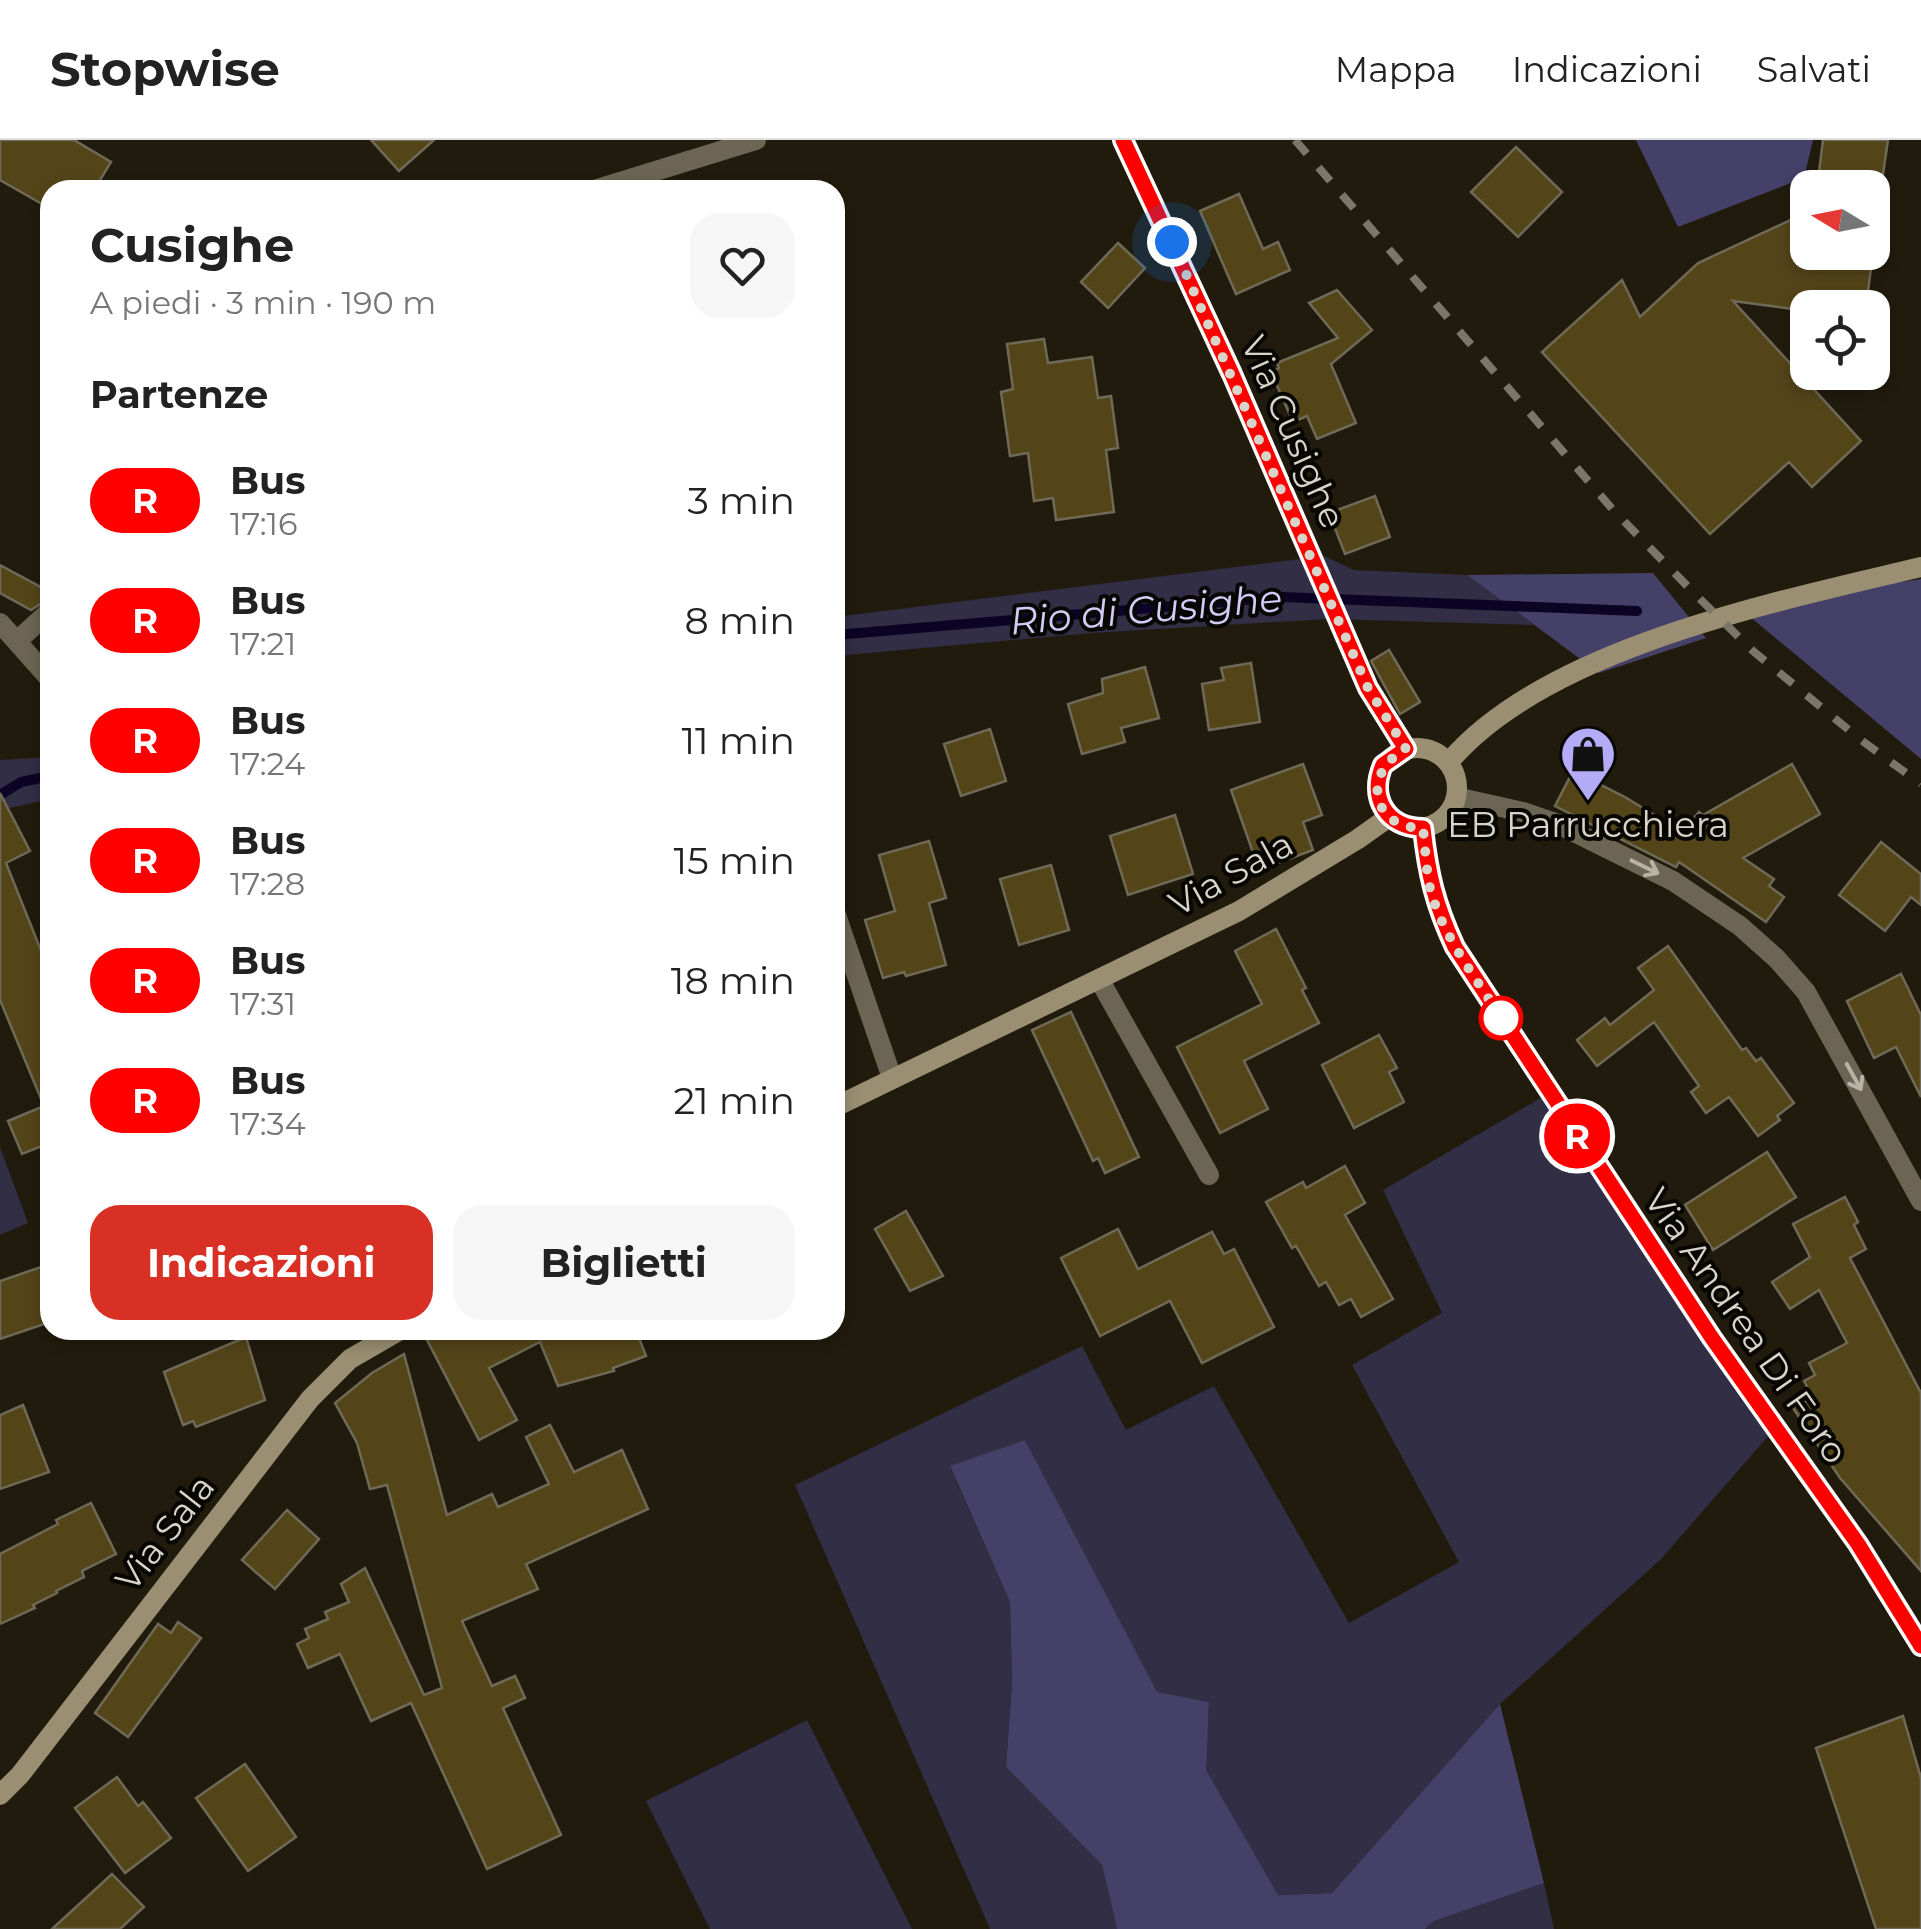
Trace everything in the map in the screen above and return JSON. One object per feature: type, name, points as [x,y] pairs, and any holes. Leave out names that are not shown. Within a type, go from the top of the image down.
[{"type":"street","points":[[626,180],[756,140]]},
{"type":"street","name":"Via Cusighe","points":[[1123,140],[1232,374],[1368,688],[1406,749]]},
{"type":"street","points":[[1448,762],[1468,740],[1512,705],[1612,657],[1755,607],[1921,567]]},
{"type":"street","points":[[18,642],[40,621]]},
{"type":"street","points":[[0,623],[40,667]]},
{"type":"street","points":[[1406,749],[1429,749],[1448,762],[1455,772],[1456,797],[1444,818],[1423,828],[1411,828],[1389,817],[1381,806],[1378,778],[1383,765],[1406,749]]},
{"type":"street","points":[[1456,797],[1558,824],[1673,881],[1740,926],[1806,992],[1921,1201]]},
{"type":"street","name":"Via Sala","points":[[845,1102],[1239,911],[1358,840],[1389,817]]},
{"type":"street","name":"Via Andrea Di Foro","points":[[1423,828],[1429,883],[1455,947],[1712,1338],[1858,1544],[1921,1646]]},
{"type":"street","points":[[845,941],[892,1078]]},
{"type":"street","points":[[1099,979],[1209,1175]]},
{"type":"street","name":"Via Sala","points":[[0,1795],[310,1399],[350,1359],[383,1340]]},
{"type":"shaded area","points":[[1636,140],[1813,140],[1806,170],[1790,170],[1790,183],[1678,227]]},
{"type":"shaded area","points":[[1324,556],[1354,570],[1467,575],[1534,625],[1328,619],[1092,633],[845,655],[845,616]]},
{"type":"shaded area","points":[[1653,573],[1706,638],[1599,673],[1467,575]]},
{"type":"shaded area","points":[[1921,579],[1921,759],[1737,606]]},
{"type":"shaded area","points":[[40,758],[40,801],[0,810],[0,760]]},
{"type":"shaded area","points":[[1556,1089],[1771,1433],[1661,1559],[1500,1704],[1332,1893],[1278,1895],[1205,1770],[1209,1702],[1157,1693],[1025,1440],[950,1467],[1010,1602],[1012,1683],[1006,1767],[1102,1865],[1117,1929],[990,1929],[795,1485],[1082,1346],[1126,1430],[1214,1386],[1349,1623],[1459,1562],[1352,1365],[1442,1313],[1383,1190]]},
{"type":"shaded area","points":[[0,1147],[28,1223],[0,1235]]},
{"type":"shaded area","points":[[1025,1440],[1157,1692],[1209,1702],[1206,1770],[1278,1895],[1332,1893],[1500,1704],[1544,1883],[1434,1921],[1425,1929],[1117,1929],[1102,1865],[1006,1767],[1012,1683],[1010,1602],[950,1466]]},
{"type":"shaded area","points":[[807,1720],[912,1929],[710,1929],[646,1801]]},
{"type":"shaded area","points":[[1544,1883],[1554,1929],[1425,1929],[1434,1921]]},
{"type":"building","points":[[0,140],[74,140],[111,162],[100,180],[40,180],[40,203],[0,180]]},
{"type":"building","points":[[371,140],[434,140],[399,171]]},
{"type":"building","points":[[1823,140],[1888,140],[1884,170],[1819,170]]},
{"type":"building","points":[[1516,147],[1562,192],[1518,237],[1471,192]]},
{"type":"building","points":[[1239,194],[1263,249],[1278,242],[1290,270],[1236,294],[1200,211]]},
{"type":"building","points":[[1790,220],[1790,270],[1871,270],[1868,290],[1790,290],[1790,309],[1733,301],[1790,363],[1790,390],[1814,390],[1861,441],[1812,487],[1789,462],[1710,534],[1542,352],[1622,280],[1640,317],[1698,263]]},
{"type":"building","points":[[1118,243],[1145,268],[1108,308],[1081,282]]},
{"type":"building","points":[[1337,290],[1372,330],[1331,364],[1356,423],[1317,439],[1307,416],[1293,422],[1271,372],[1279,368],[1277,363],[1338,338],[1309,303]]},
{"type":"building","points":[[1044,339],[1048,363],[1092,357],[1098,398],[1111,396],[1118,448],[1106,450],[1114,512],[1056,520],[1053,498],[1034,501],[1028,453],[1010,456],[1001,392],[1013,389],[1007,344]]},
{"type":"building","points":[[1375,496],[1390,537],[1345,554],[1329,513]]},
{"type":"building","points":[[0,565],[40,587],[40,604],[31,610],[0,593]]},
{"type":"building","points":[[1389,650],[1420,702],[1400,714],[1371,661]]},
{"type":"building","points":[[1251,663],[1260,722],[1209,730],[1202,684],[1224,680],[1221,668]]},
{"type":"building","points":[[1145,667],[1159,718],[1121,728],[1125,742],[1082,754],[1068,704],[1103,693],[1102,679]]},
{"type":"building","points":[[990,729],[1006,781],[961,796],[944,744]]},
{"type":"building","points":[[1303,764],[1322,815],[1303,822],[1313,850],[1259,870],[1231,790]]},
{"type":"building","points":[[1792,764],[1820,814],[1743,858],[1774,879],[1769,886],[1784,897],[1766,922],[1679,862],[1676,867],[1555,806],[1573,771],[1682,832],[1699,812],[1703,815]]},
{"type":"building","points":[[0,793],[30,851],[6,863],[40,948],[40,1096],[0,1000]]},
{"type":"building","points":[[1175,815],[1193,874],[1128,895],[1110,836]]},
{"type":"building","points":[[929,841],[946,898],[929,903],[946,965],[883,978],[865,920],[895,911],[879,855]]},
{"type":"building","points":[[1881,842],[1921,874],[1921,905],[1911,897],[1885,931],[1839,895]]},
{"type":"building","points":[[1051,865],[1069,930],[1019,945],[1000,879]]},
{"type":"building","points":[[1276,929],[1319,1023],[1244,1061],[1268,1109],[1220,1133],[1177,1047],[1262,1004],[1235,951]]},
{"type":"building","points":[[1668,946],[1742,1050],[1746,1048],[1756,1061],[1761,1058],[1794,1103],[1777,1116],[1780,1120],[1758,1136],[1729,1097],[1706,1113],[1691,1092],[1699,1086],[1654,1022],[1597,1066],[1577,1040],[1605,1018],[1610,1025],[1654,990],[1638,968]]},
{"type":"building","points":[[1901,974],[1921,1015],[1921,1097],[1896,1047],[1874,1058],[1847,1001]]},
{"type":"building","points":[[1071,1012],[1139,1157],[1105,1173],[1098,1158],[1093,1161],[1032,1030]]},
{"type":"building","points":[[1379,1035],[1397,1068],[1389,1072],[1404,1102],[1354,1128],[1322,1065]]},
{"type":"building","points":[[40,1108],[40,1147],[22,1154],[8,1121]]},
{"type":"building","points":[[1767,1152],[1796,1197],[1713,1250],[1685,1205]]},
{"type":"building","points":[[1345,1166],[1365,1203],[1345,1215],[1393,1299],[1361,1317],[1351,1299],[1339,1305],[1326,1282],[1319,1286],[1266,1202],[1303,1182],[1306,1188]]},
{"type":"building","points":[[1845,1197],[1866,1249],[1850,1258],[1921,1393],[1921,1571],[1840,1478],[1793,1408],[1813,1398],[1804,1381],[1815,1375],[1809,1363],[1847,1343],[1819,1290],[1790,1309],[1772,1282],[1810,1257],[1793,1224]]},
{"type":"building","points":[[906,1211],[943,1276],[910,1291],[875,1229]]},
{"type":"building","points":[[1118,1229],[1138,1269],[1212,1232],[1224,1254],[1234,1249],[1274,1327],[1202,1363],[1170,1301],[1100,1336],[1061,1258]]},
{"type":"building","points":[[40,1267],[40,1325],[0,1339],[0,1281]]},
{"type":"building","points":[[247,1340],[265,1400],[196,1427],[193,1421],[183,1425],[164,1372]]},
{"type":"building","points":[[427,1340],[640,1340],[646,1356],[613,1368],[614,1371],[558,1386],[540,1342],[489,1368],[517,1420],[479,1440]]},
{"type":"building","points":[[404,1354],[447,1515],[492,1494],[498,1507],[549,1484],[526,1437],[550,1425],[574,1472],[622,1450],[648,1509],[526,1564],[538,1589],[462,1621],[492,1686],[515,1676],[525,1698],[503,1708],[561,1835],[487,1869],[411,1703],[371,1721],[340,1654],[308,1668],[297,1644],[309,1638],[305,1629],[328,1619],[325,1612],[349,1602],[341,1584],[365,1568],[424,1695],[442,1688],[387,1485],[370,1489],[357,1443],[335,1403],[372,1373]]},
{"type":"building","points":[[23,1405],[49,1472],[0,1489],[0,1415]]},
{"type":"building","points":[[91,1503],[116,1554],[82,1571],[84,1577],[33,1605],[35,1608],[0,1624],[0,1554]]},
{"type":"building","points":[[287,1510],[319,1539],[275,1589],[242,1560]]},
{"type":"building","points":[[178,1622],[201,1638],[128,1737],[95,1713],[158,1624],[171,1633]]},
{"type":"building","points":[[1903,1716],[1921,1778],[1921,1929],[1876,1929],[1816,1748]]},
{"type":"building","points":[[245,1764],[296,1837],[248,1871],[196,1798]]},
{"type":"building","points":[[117,1777],[138,1806],[143,1802],[171,1838],[125,1873],[75,1808]]},
{"type":"building","points":[[112,1874],[144,1907],[120,1929],[52,1929]]},
{"type":"waterway","name":"Rio di Cusighe","points":[[845,634],[1282,597],[1637,611]]},
{"type":"waterway","name":"Rio di Cusighe","points":[[0,795],[21,782],[40,778]]},
{"type":"railway","points":[[1295,140],[1614,511],[1753,651],[1921,784]]},
{"type":"bus line","name":"R","points":[[1123,140],[1232,374],[1368,688],[1406,749],[1383,765],[1377,792],[1389,817],[1411,828],[1423,828],[1429,883],[1455,947],[1712,1338],[1858,1544],[1921,1646]]},
{"type":"place","name":"EB Parrucchiera","points":[[1588,803]]},
{"type":"route","points":[[1172,242],[1368,688],[1406,749],[1383,765],[1377,792],[1381,806],[1399,824],[1423,828],[1429,883],[1438,910],[1455,947],[1501,1018]]}]
